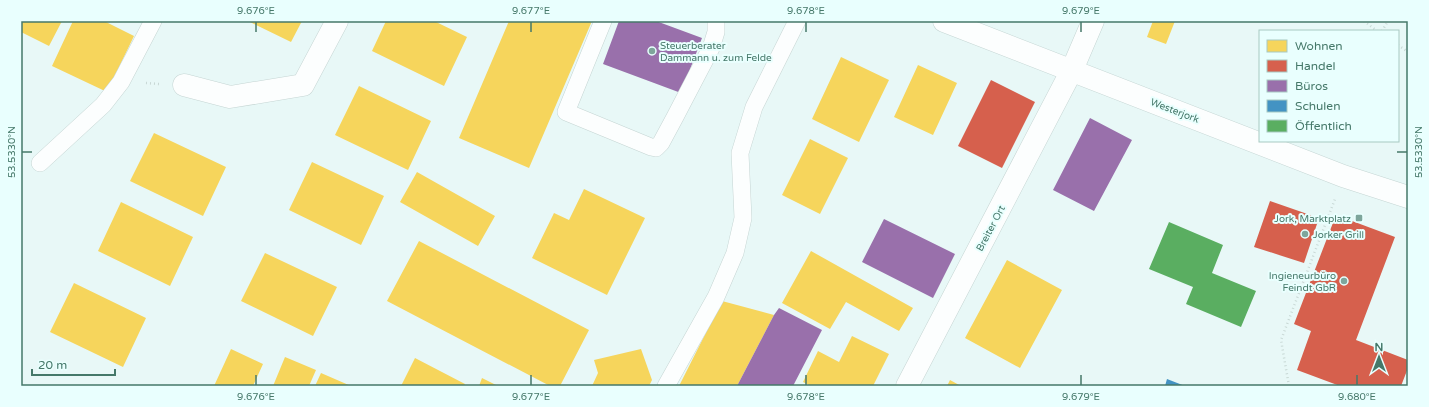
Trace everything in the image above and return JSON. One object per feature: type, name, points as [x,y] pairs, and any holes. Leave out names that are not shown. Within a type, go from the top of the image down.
[{"type":"street","points":[[184,85],[230,97],[303,85],[337,21]]},
{"type":"street","name":"Westerjork","points":[[944,21],[1343,176],[1408,197]]},
{"type":"street","name":"Breiter Ort","points":[[907,386],[1072,70],[1093,21]]},
{"type":"lane","points":[[40,163],[103,105],[121,82],[153,21]]},
{"type":"lane","points":[[603,21],[566,112],[645,145],[656,148],[661,143],[711,48],[716,32],[716,21]]},
{"type":"lane","points":[[666,386],[716,297],[735,253],[743,218],[740,153],[754,107],[797,21]]},
{"type":"path","points":[[1364,21],[1376,30]]},
{"type":"path","points":[[1383,30],[1388,21]]},
{"type":"path","points":[[1399,46],[1408,52]]},
{"type":"path","points":[[121,82],[184,85]]},
{"type":"path","points":[[1289,386],[1281,340],[1343,176]]},
{"type":"building: Wohnen","points":[[21,21],[62,21],[49,46],[21,32]]},
{"type":"building: Wohnen","points":[[73,21],[104,21],[134,36],[107,92],[52,66]]},
{"type":"building: Wohnen","points":[[248,21],[302,21],[291,42]]},
{"type":"building: Wohnen","points":[[386,21],[434,21],[467,37],[444,86],[372,51]]},
{"type":"building: Wohnen","points":[[509,21],[592,21],[529,168],[459,138]]},
{"type":"building: Wohnen","points":[[1153,21],[1175,21],[1166,44],[1147,37]]},
{"type":"building: Wohnen","points":[[841,57],[889,80],[859,142],[812,119]]},
{"type":"building: Wohnen","points":[[918,65],[957,83],[933,135],[894,117]]},
{"type":"building: Wohnen","points":[[359,86],[431,121],[408,170],[335,135]]},
{"type":"building: Wohnen","points":[[154,133],[226,167],[203,216],[130,181]]},
{"type":"building: Wohnen","points":[[810,139],[848,158],[820,214],[782,195]]},
{"type":"building: Wohnen","points":[[312,162],[384,196],[361,245],[289,210]]},
{"type":"building: Wohnen","points":[[417,172],[495,216],[478,246],[400,202]]},
{"type":"building: Wohnen","points":[[584,189],[645,218],[607,295],[532,258],[554,213],[569,220]]},
{"type":"building: Wohnen","points":[[121,202],[193,237],[170,286],[98,251]]},
{"type":"building: Wohnen","points":[[419,241],[589,330],[560,386],[550,386],[387,301]]},
{"type":"building: Wohnen","points":[[811,251],[913,308],[899,331],[846,302],[830,329],[782,303]]},
{"type":"building: Wohnen","points":[[265,253],[337,287],[313,336],[241,301]]},
{"type":"building: Wohnen","points":[[1007,260],[1062,290],[1020,368],[965,338]]},
{"type":"building: Wohnen","points":[[74,283],[146,318],[123,367],[50,332]]},
{"type":"building: Wohnen","points":[[722,301],[774,315],[737,386],[679,386]]},
{"type":"building: Wohnen","points":[[852,336],[889,354],[873,386],[811,386],[803,382],[818,351],[839,362]]},
{"type":"building: Wohnen","points":[[231,349],[263,364],[253,386],[214,386]]},
{"type":"building: Wohnen","points":[[641,349],[652,380],[649,386],[592,386],[598,373],[594,360]]},
{"type":"building: Wohnen","points":[[285,357],[316,370],[309,386],[273,386]]},
{"type":"building: Wohnen","points":[[415,358],[465,384],[464,386],[401,386]]},
{"type":"building: Wohnen","points":[[321,373],[351,386],[315,386]]},
{"type":"building: Wohnen","points":[[482,378],[498,386],[479,386]]},
{"type":"building: Wohnen","points":[[950,380],[961,386],[947,386]]},
{"type":"building: Handel","points":[[991,80],[1035,102],[1002,168],[958,146]]},
{"type":"building: Handel","points":[[1270,201],[1319,218],[1304,263],[1254,247]]},
{"type":"building: Handel","name":"Ingieneurbüro Feindt GbR","points":[[1336,215],[1395,237],[1356,340],[1408,360],[1408,368],[1401,386],[1340,386],[1297,370],[1311,331],[1294,324]]},
{"type":"building: Büros","name":"Steuerberater Dammann u. zum Felde","points":[[619,21],[656,21],[702,38],[681,93],[603,64]]},
{"type":"building: Büros","points":[[1090,118],[1132,140],[1094,211],[1053,190]]},
{"type":"building: Büros","points":[[884,219],[955,254],[933,298],[862,262]]},
{"type":"building: Büros","points":[[779,308],[822,330],[793,386],[737,386],[774,315]]},
{"type":"building: Schulen","points":[[1167,379],[1185,386],[1165,386]]},
{"type":"building: Öffentlich","points":[[1169,222],[1223,245],[1212,273],[1256,291],[1241,327],[1186,304],[1193,287],[1149,269]]},
{"type":"place","name":"Steuerberater Dammann u. zum Felde","points":[[652,51]]},
{"type":"place","name":"Jork, Marktplatz","points":[[1359,218]]},
{"type":"place","name":"Jorker Grill","points":[[1305,234]]},
{"type":"place","name":"Ingieneurbüro Feindt GbR","points":[[1344,281]]}]
